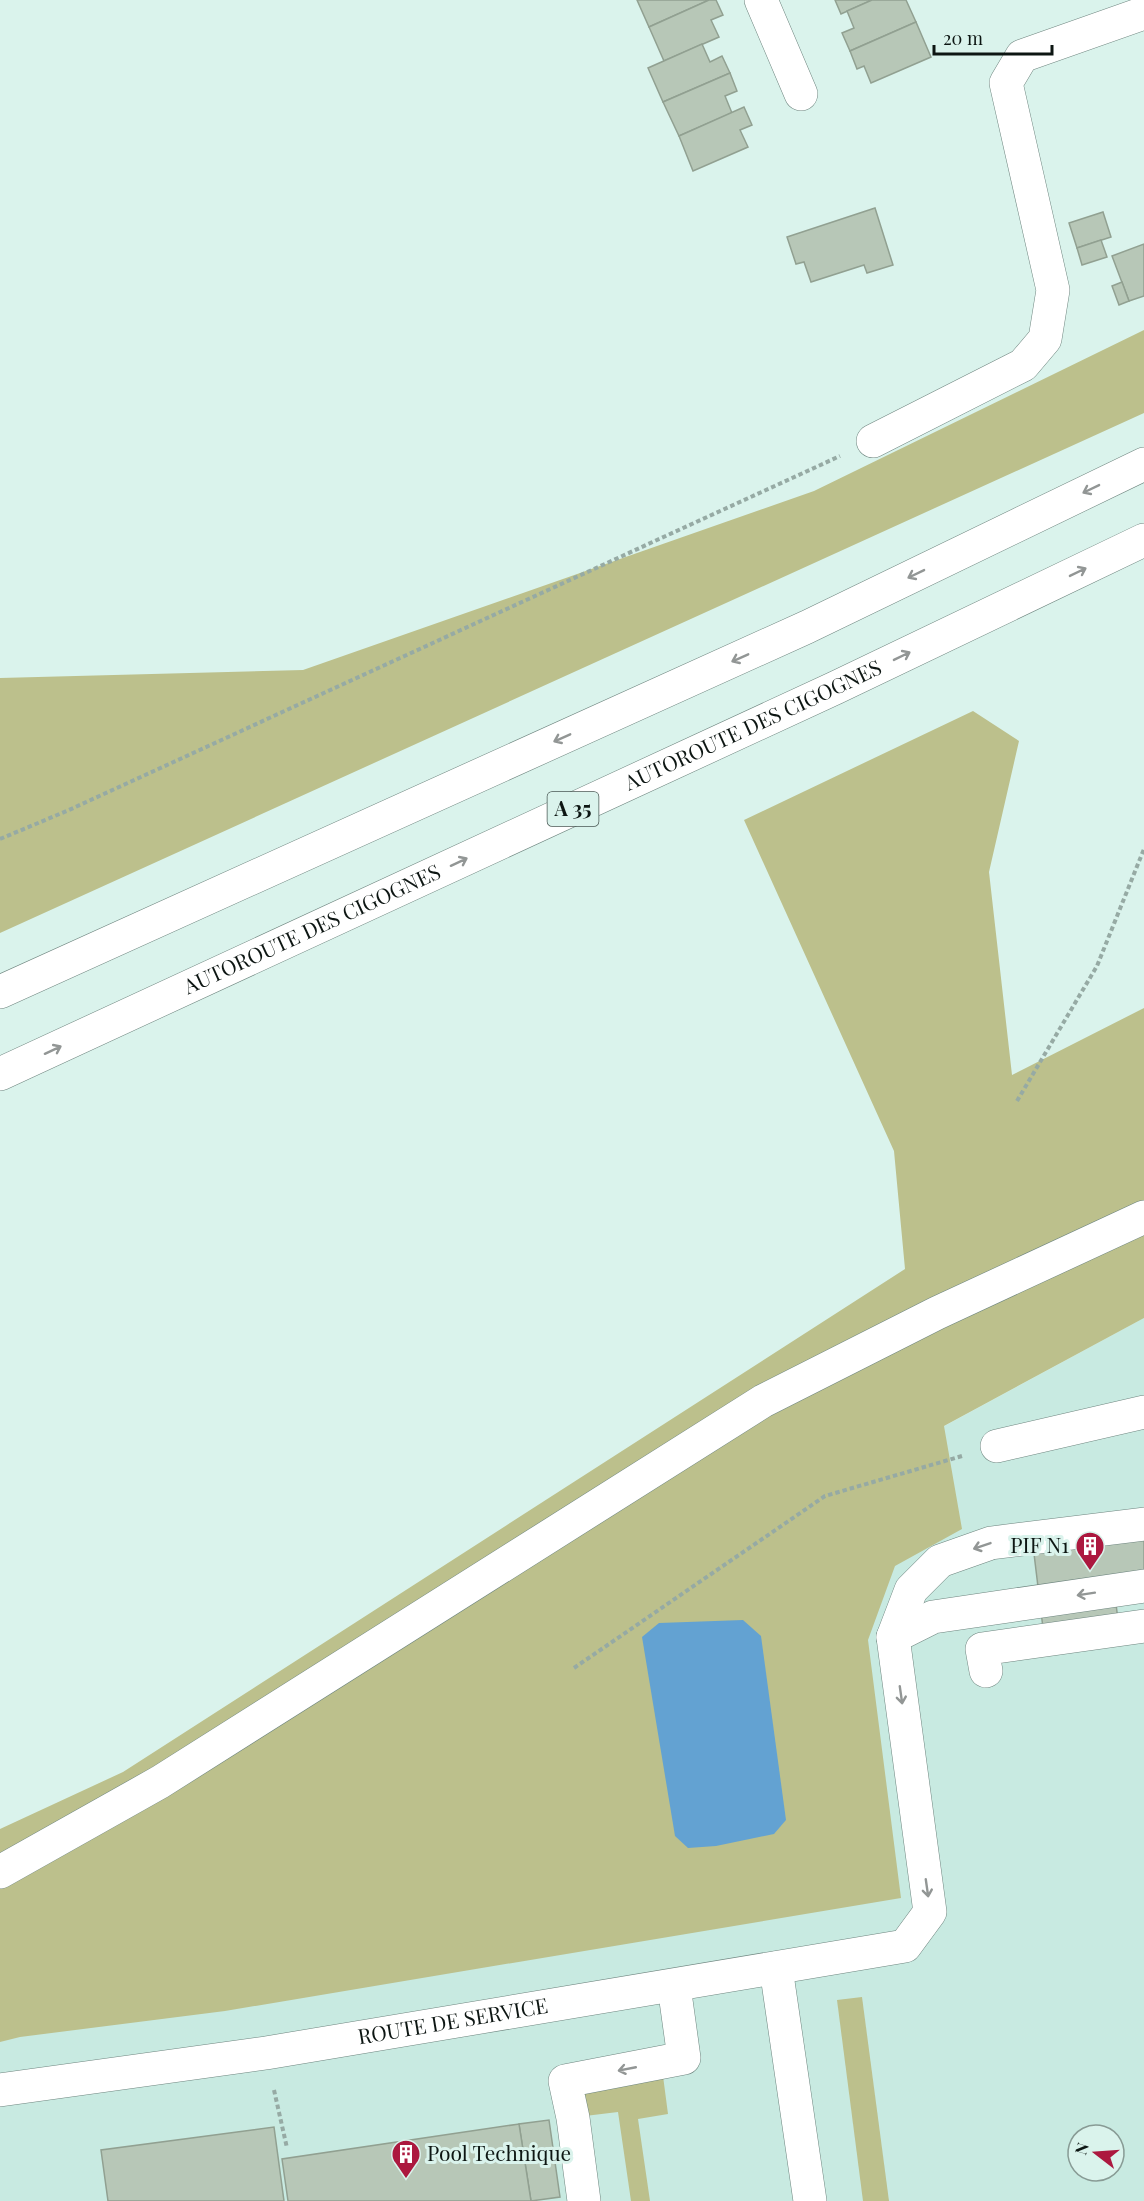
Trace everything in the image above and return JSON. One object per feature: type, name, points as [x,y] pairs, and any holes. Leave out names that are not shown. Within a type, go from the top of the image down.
[{"type":"main road","points":[[761,0],[801,94]]},
{"type":"main road","points":[[873,441],[1023,365],[1045,339],[1053,290],[1006,83],[1022,56],[1144,13]]},
{"type":"main road","points":[[0,992],[807,627],[1144,464]]},
{"type":"main road","name":"AUTOROUTE DES CIGOGNES","points":[[0,1074],[835,688],[1144,540]]},
{"type":"main road","points":[[0,1872],[160,1782],[763,1401],[937,1313],[1144,1216]]},
{"type":"main road","points":[[998,1446],[1144,1412]]},
{"type":"main road","points":[[893,1637],[911,1590],[940,1561],[991,1543],[1144,1524]]},
{"type":"main road","points":[[893,1637],[933,1617],[1144,1586]]},
{"type":"main road","points":[[986,1671],[982,1649],[1093,1642],[1144,1626]]},
{"type":"main road","name":"ROUTE DE SERVICE","points":[[0,2090],[266,2053],[905,1946],[930,1912],[893,1637]]},
{"type":"main road","points":[[776,1968],[810,2201]]},
{"type":"main road","points":[[584,2201],[573,2118],[565,2081],[684,2058],[674,1986]]},
{"type":"path","points":[[0,838],[69,810],[873,441]]},
{"type":"path","points":[[1017,1101],[1097,966],[1144,849]]},
{"type":"path","points":[[574,1668],[825,1496],[998,1446]]},
{"type":"shaded area","points":[[1144,1318],[1144,2201],[0,2201],[0,1937]]},
{"type":"green space","points":[[1144,330],[1144,413],[0,933],[0,678],[303,670],[814,491]]},
{"type":"green space","points":[[973,711],[1019,741],[989,872],[1012,1075],[1144,1008],[1144,1318],[944,1426],[962,1529],[895,1566],[868,1640],[901,1898],[225,2011],[20,2037],[0,2042],[0,1829],[123,1772],[905,1269],[894,1151],[744,820]]},
{"type":"green space","points":[[862,1997],[889,2201],[863,2201],[837,2000]]},
{"type":"green space","points":[[663,2076],[668,2114],[638,2119],[650,2201],[631,2201],[618,2112],[585,2116],[581,2089]]},
{"type":"water","points":[[743,1620],[761,1636],[786,1820],[774,1834],[716,1846],[688,1848],[675,1836],[642,1637],[659,1623]]},
{"type":"building","points":[[637,0],[709,0],[649,27]]},
{"type":"building","points":[[709,0],[716,0],[723,15],[711,20],[719,37],[664,61],[649,27]]},
{"type":"building","points":[[835,0],[872,0],[841,14]]},
{"type":"building","points":[[872,0],[906,0],[916,22],[850,51],[842,33],[854,28],[847,11]]},
{"type":"building","points":[[916,22],[931,57],[871,83],[864,66],[857,69],[850,51]]},
{"type":"building","points":[[702,44],[710,62],[722,56],[730,73],[663,102],[648,68]]},
{"type":"building","points":[[730,73],[737,91],[725,96],[732,113],[679,136],[663,102]]},
{"type":"building","points":[[744,107],[752,125],[740,130],[748,147],[693,171],[679,136]]},
{"type":"building","points":[[875,208],[893,265],[867,273],[864,265],[811,282],[804,262],[796,264],[787,237]]},
{"type":"building","points":[[1103,212],[1111,237],[1077,248],[1069,223]]},
{"type":"building","points":[[1101,240],[1107,257],[1082,265],[1077,248]]},
{"type":"building","points":[[1144,244],[1144,296],[1129,301],[1112,256]]},
{"type":"building","points":[[1122,282],[1129,301],[1119,305],[1112,286]]},
{"type":"building","name":"PIF N1","points":[[1144,1516],[1144,1576],[1113,1580],[1118,1620],[1043,1628],[1031,1529]]},
{"type":"building","points":[[549,2120],[560,2197],[531,2201],[519,2124]]},
{"type":"building","name":"Pool Technique","points":[[519,2124],[531,2201],[288,2201],[282,2159]]},
{"type":"building","points":[[274,2127],[284,2201],[108,2201],[101,2150]]},
{"type":"place","name":"PIF N1","points":[[1090,1572]]},
{"type":"place","name":"Pool Technique","points":[[406,2180]]}]
